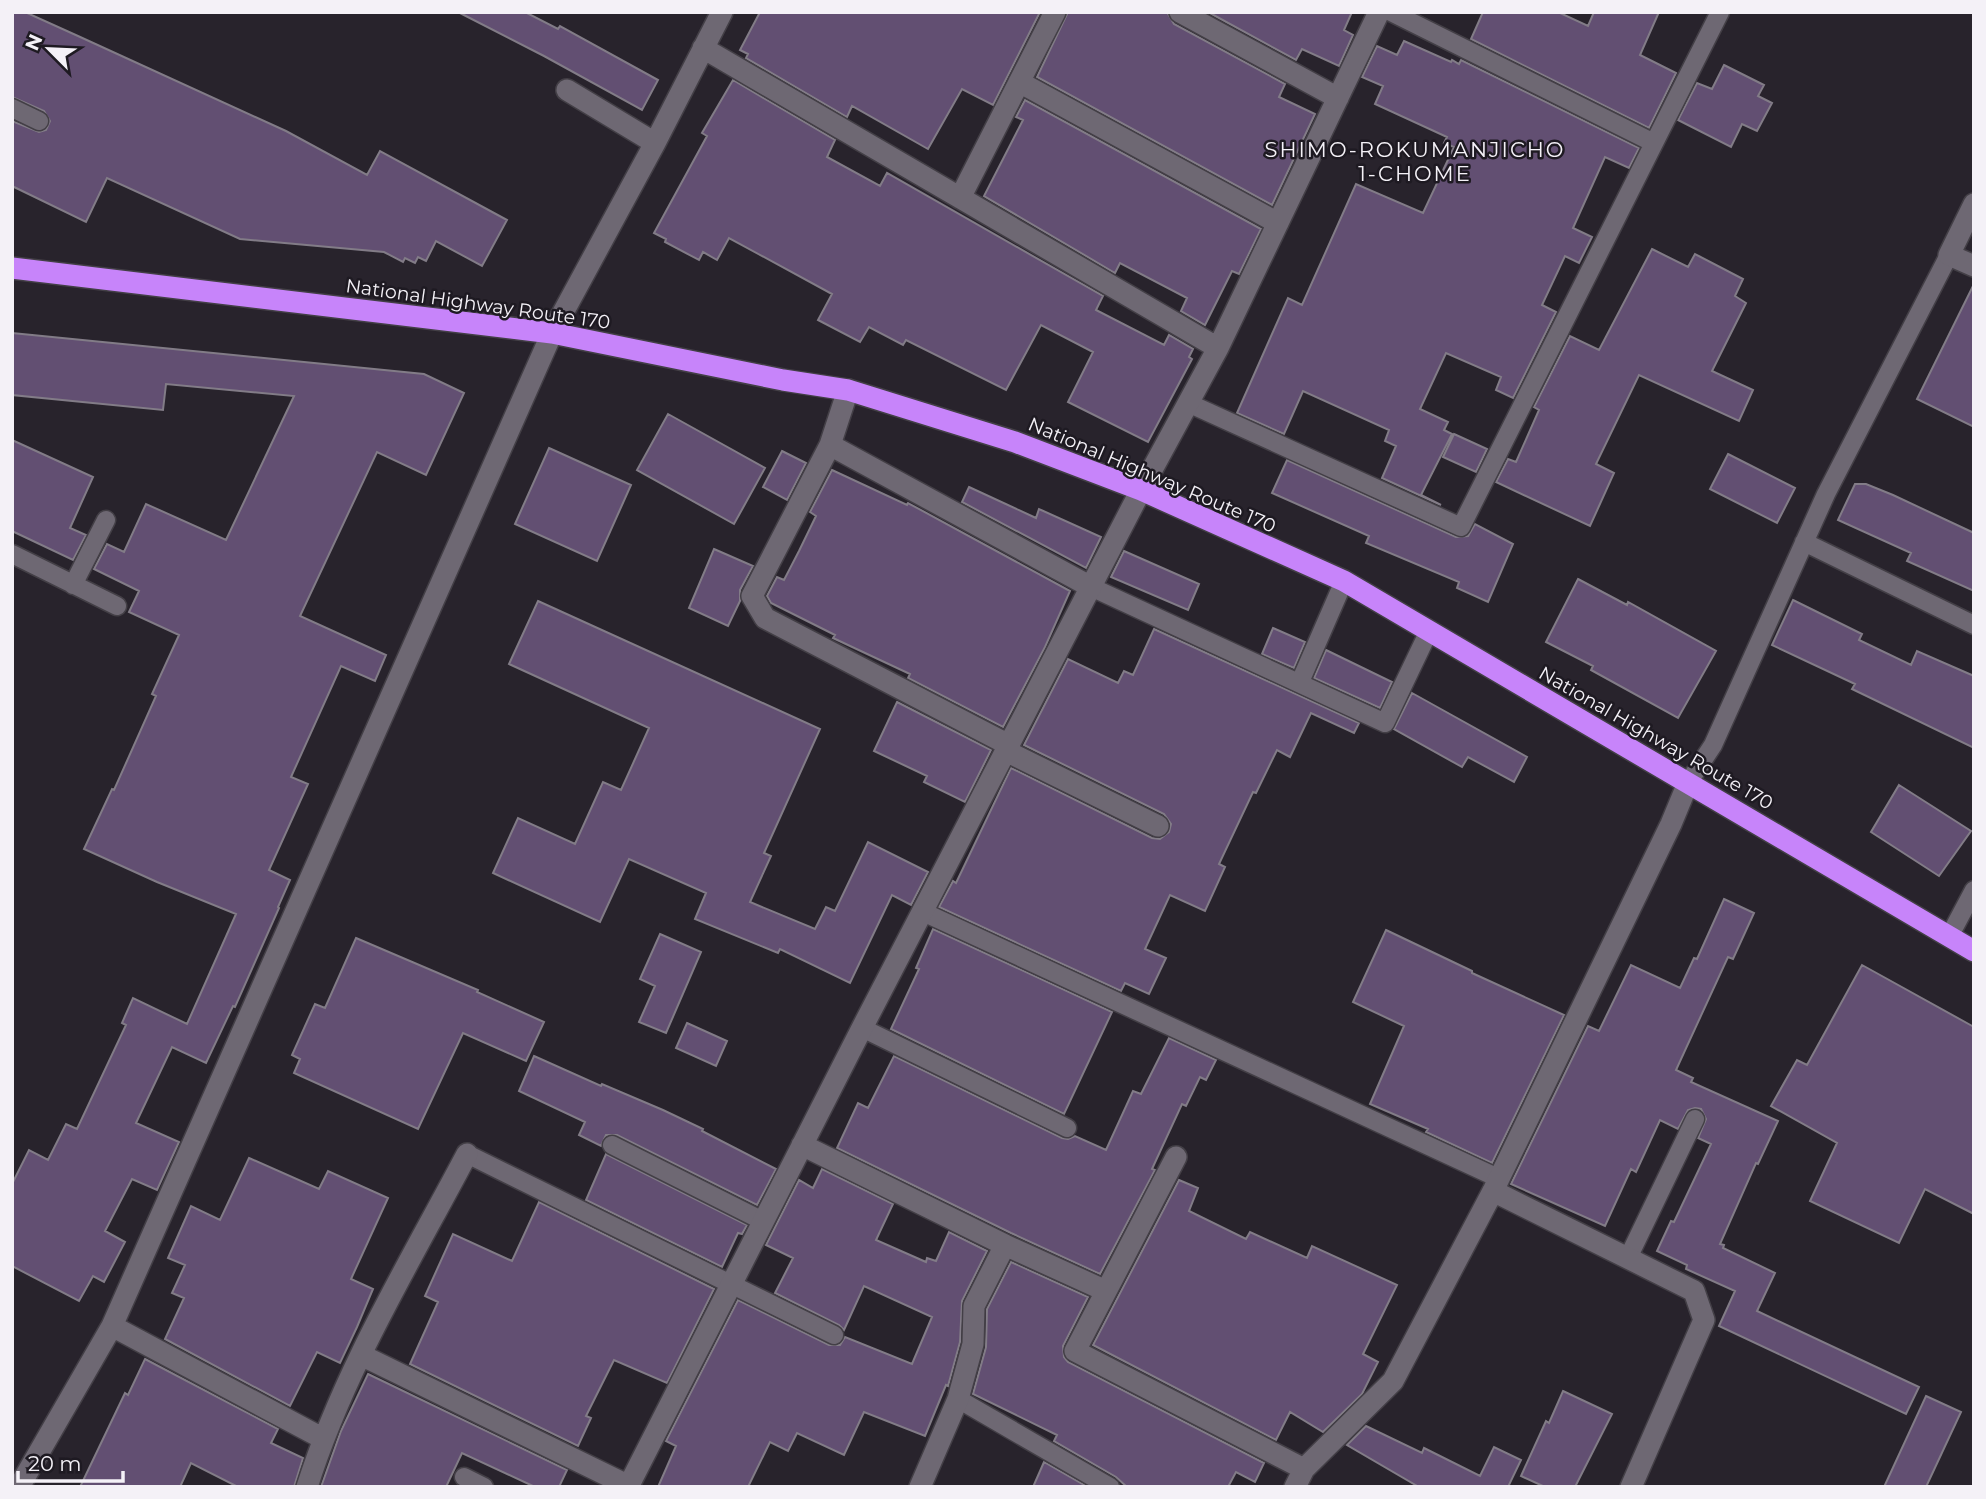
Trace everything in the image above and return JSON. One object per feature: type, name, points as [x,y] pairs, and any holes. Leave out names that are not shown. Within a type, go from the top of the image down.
[{"type":"highway","name":"National Highway Route 170","points":[[12,268],[552,333],[782,380],[848,390],[1014,442],[1141,490],[1344,581],[1974,951]]},
{"type":"street","points":[[19,1487],[112,1326],[552,333],[655,143],[722,12]]},
{"type":"street","points":[[960,198],[1055,12]]},
{"type":"street","points":[[1180,12],[1338,98]]},
{"type":"street","points":[[361,1354],[629,1487],[762,1221],[1141,490],[1218,348],[1379,12]]},
{"type":"street","points":[[703,48],[1218,348]]},
{"type":"street","points":[[1019,82],[1278,223]]},
{"type":"street","points":[[567,90],[655,143]]},
{"type":"street","points":[[1974,204],[1949,255],[1974,265]]},
{"type":"street","points":[[848,390],[830,445],[752,596],[765,618],[1158,826]]},
{"type":"street","points":[[830,445],[1091,587]]},
{"type":"street","points":[[1176,1157],[1075,1351],[1299,1478],[1393,1381],[1496,1184],[1671,824],[1688,783]]},
{"type":"street","points":[[802,1145],[1106,1291]]},
{"type":"street","points":[[307,1487],[322,1438],[361,1354],[467,1154]]},
{"type":"street","points":[[1496,1184],[1628,1258],[1694,1291],[1704,1320],[1631,1487]]},
{"type":"street","points":[[920,1487],[958,1398],[974,1344],[974,1306],[1006,1245]]},
{"type":"street","points":[[112,1326],[322,1438]]},
{"type":"lane","points":[[1391,12],[1654,143]]},
{"type":"lane","points":[[1188,403],[1461,527],[1720,12]]},
{"type":"lane","points":[[12,108],[39,121]]},
{"type":"lane","points":[[1688,783],[1713,745],[1826,494],[1949,255]]},
{"type":"lane","points":[[73,585],[106,520]]},
{"type":"lane","points":[[1804,542],[1974,625]]},
{"type":"lane","points":[[12,554],[117,606]]},
{"type":"lane","points":[[1300,682],[1344,581]]},
{"type":"lane","points":[[1091,587],[1385,723],[1429,631]]},
{"type":"lane","points":[[1949,937],[1974,890]]},
{"type":"lane","points":[[923,912],[1496,1184]]},
{"type":"lane","points":[[862,1028],[1068,1128]]},
{"type":"lane","points":[[1628,1258],[1695,1119]]},
{"type":"lane","points":[[612,1145],[762,1221]]},
{"type":"lane","points":[[467,1154],[834,1335]]},
{"type":"lane","points":[[958,1398],[1110,1487]]},
{"type":"lane","points":[[464,1477],[484,1487]]},
{"type":"building","points":[[12,12],[25,12],[286,131],[367,175],[380,151],[507,220],[482,266],[436,241],[426,261],[418,257],[415,263],[405,258],[403,262],[384,252],[240,239],[107,178],[86,222],[12,186],[12,121],[39,132],[46,130],[50,121],[44,111],[12,97]]},
{"type":"building","points":[[458,12],[525,12],[558,29],[560,26],[658,80],[642,110]]},
{"type":"building","points":[[760,12],[1040,12],[993,105],[962,89],[928,149],[852,106],[847,117],[746,58],[748,54],[740,50]]},
{"type":"building","points":[[1068,12],[1167,12],[1174,24],[1285,84],[1279,97],[1315,114],[1272,205],[1037,77]]},
{"type":"building","points":[[1208,12],[1352,12],[1344,30],[1353,35],[1339,66],[1302,49],[1296,60]]},
{"type":"building","points":[[1483,12],[1558,12],[1588,26],[1594,12],[1659,12],[1640,55],[1676,73],[1649,128],[1471,39]]},
{"type":"building","points":[[1404,41],[1451,62],[1452,60],[1459,64],[1461,60],[1639,148],[1629,168],[1605,157],[1573,228],[1592,237],[1579,263],[1565,256],[1542,305],[1556,312],[1513,398],[1496,390],[1501,377],[1446,353],[1420,409],[1448,422],[1444,430],[1452,434],[1421,495],[1441,505],[1382,478],[1396,446],[1385,441],[1389,430],[1303,391],[1284,434],[1237,413],[1288,298],[1302,305],[1356,184],[1423,213],[1454,147],[1444,143],[1447,137],[1375,104],[1383,86],[1362,77],[1377,46],[1397,55]]},
{"type":"building","points":[[1724,65],[1764,85],[1758,96],[1772,103],[1757,131],[1742,124],[1731,147],[1678,120],[1697,83],[1712,89]]},
{"type":"building","points":[[733,80],[835,140],[827,157],[880,186],[887,173],[1103,296],[1096,310],[1164,345],[1169,335],[1193,349],[1189,357],[1192,359],[1148,442],[1068,402],[1093,352],[1041,325],[1006,390],[906,340],[903,345],[869,327],[860,342],[818,320],[832,294],[729,238],[717,260],[703,252],[699,260],[654,233],[707,136],[702,133]]},
{"type":"building","points":[[1025,100],[1261,229],[1239,274],[1232,271],[1205,325],[1181,311],[1187,298],[1120,263],[1115,273],[984,196],[1023,120],[1016,117]]},
{"type":"building","points":[[1652,249],[1688,267],[1695,254],[1743,279],[1735,296],[1746,303],[1712,371],[1753,390],[1739,421],[1639,375],[1596,464],[1614,473],[1590,526],[1496,482],[1508,459],[1516,462],[1539,410],[1534,407],[1570,336],[1599,350]]},
{"type":"building","points":[[1974,284],[1974,427],[1917,399]]},
{"type":"building","points":[[12,333],[424,374],[464,393],[426,475],[377,452],[300,616],[386,655],[375,681],[341,666],[291,777],[308,784],[269,870],[290,880],[279,908],[235,1007],[233,1006],[206,1063],[172,1047],[136,1123],[179,1142],[157,1190],[132,1179],[105,1231],[125,1242],[104,1282],[93,1276],[79,1301],[12,1266],[12,1184],[29,1150],[48,1160],[66,1124],[77,1129],[126,1025],[122,1023],[133,998],[187,1024],[236,914],[84,849],[156,696],[152,694],[179,635],[129,612],[139,591],[94,569],[107,544],[124,552],[146,504],[226,540],[294,396],[166,384],[163,410],[12,395]]},
{"type":"building","points":[[668,414],[765,468],[734,524],[637,470]]},
{"type":"building","points":[[1454,434],[1487,449],[1476,472],[1443,457]]},
{"type":"building","points":[[12,440],[93,477],[70,528],[86,535],[73,560],[12,531]]},
{"type":"building","points":[[549,448],[631,485],[597,561],[515,524]]},
{"type":"building","points":[[782,451],[806,463],[787,500],[763,487]]},
{"type":"building","points":[[1728,454],[1795,488],[1777,523],[1710,489]]},
{"type":"building","points":[[1287,460],[1456,537],[1468,536],[1475,524],[1513,544],[1488,602],[1457,588],[1459,582],[1366,543],[1369,536],[1272,493]]},
{"type":"building","points":[[832,470],[907,505],[908,503],[1070,591],[1045,647],[1003,727],[908,678],[910,674],[833,638],[835,635],[771,603],[767,596],[777,577],[784,580],[799,551],[816,516],[810,512]]},
{"type":"building","points":[[1855,484],[1866,484],[1893,495],[1974,533],[1974,591],[1907,561],[1911,553],[1838,520]]},
{"type":"building","points":[[969,487],[1036,518],[1039,509],[1101,537],[1086,568],[962,502]]},
{"type":"building","points":[[714,549],[753,566],[740,590],[740,601],[728,626],[689,608]]},
{"type":"building","points":[[1124,551],[1199,584],[1188,610],[1111,577]]},
{"type":"building","points":[[1578,579],[1627,605],[1628,602],[1716,651],[1678,718],[1591,670],[1593,666],[1546,642]]},
{"type":"building","points":[[1793,600],[1862,634],[1859,640],[1911,665],[1917,651],[1974,676],[1974,748],[1852,689],[1855,684],[1772,645]]},
{"type":"building","points":[[538,601],[820,729],[764,853],[771,856],[750,902],[815,929],[826,907],[835,911],[868,842],[928,872],[911,905],[892,895],[850,983],[780,949],[778,953],[695,919],[706,893],[629,859],[600,922],[493,873],[518,818],[575,844],[603,782],[621,790],[649,728],[509,664]]},
{"type":"building","points":[[1273,628],[1305,642],[1294,668],[1262,654]]},
{"type":"building","points":[[1154,629],[1359,723],[1354,733],[1311,713],[1290,757],[1277,750],[1256,793],[1253,792],[1219,864],[1225,867],[1205,911],[1170,895],[1145,949],[1166,958],[1149,994],[1125,983],[1121,991],[939,907],[953,881],[956,883],[1011,768],[1152,838],[1160,839],[1169,832],[1171,824],[1164,814],[1024,745],[1068,659],[1118,683],[1124,671],[1133,675]]},
{"type":"building","points":[[1326,650],[1392,682],[1380,708],[1314,678]]},
{"type":"building","points":[[1412,693],[1527,757],[1514,782],[1468,757],[1462,767],[1394,729]]},
{"type":"building","points":[[897,702],[991,750],[965,802],[924,782],[927,776],[874,751]]},
{"type":"building","points":[[1899,785],[1971,831],[1939,876],[1871,832]]},
{"type":"building","points":[[1724,899],[1754,913],[1733,959],[1728,957],[1676,1070],[1693,1078],[1691,1082],[1778,1121],[1720,1244],[1724,1245],[1723,1248],[1775,1273],[1757,1311],[1919,1387],[1906,1414],[1719,1326],[1735,1291],[1686,1269],[1687,1265],[1657,1251],[1671,1221],[1674,1222],[1711,1144],[1698,1138],[1706,1119],[1701,1109],[1688,1110],[1678,1129],[1660,1120],[1636,1172],[1631,1169],[1605,1226],[1511,1184],[1588,1026],[1599,1031],[1631,965],[1680,988],[1694,958],[1697,959]]},
{"type":"building","points":[[933,929],[1112,1012],[1064,1114],[891,1029],[919,969],[916,968]]},
{"type":"building","points":[[1386,930],[1564,1015],[1492,1163],[1426,1132],[1428,1129],[1370,1104],[1404,1026],[1353,1002]]},
{"type":"building","points":[[660,934],[701,952],[666,1033],[639,1022],[655,986],[640,979]]},
{"type":"building","points":[[356,938],[478,990],[477,992],[544,1022],[526,1061],[463,1033],[418,1129],[294,1073],[300,1059],[292,1055],[315,1004],[325,1008]]},
{"type":"building","points":[[1862,965],[1974,1027],[1974,1214],[1925,1189],[1899,1243],[1810,1201],[1837,1143],[1771,1106],[1797,1060],[1807,1065]]},
{"type":"building","points":[[687,1023],[727,1041],[716,1066],[676,1048]]},
{"type":"building","points":[[1169,1038],[1216,1060],[1206,1080],[1200,1077],[1186,1106],[1182,1104],[1152,1169],[1155,1170],[1100,1274],[837,1148],[858,1103],[868,1108],[894,1056],[1062,1138],[1075,1136],[1106,1150],[1133,1091],[1141,1094]]},
{"type":"building","points":[[534,1056],[663,1110],[776,1169],[757,1205],[617,1135],[606,1135],[601,1146],[579,1135],[585,1122],[519,1091]]},
{"type":"building","points":[[606,1154],[747,1225],[742,1234],[738,1233],[722,1267],[586,1200]]},
{"type":"building","points":[[249,1158],[319,1189],[328,1171],[388,1198],[351,1279],[373,1289],[357,1327],[340,1363],[317,1352],[290,1406],[165,1339],[184,1298],[172,1293],[185,1265],[168,1258],[191,1206],[220,1220]]},
{"type":"building","points":[[822,1169],[893,1204],[876,1240],[926,1262],[927,1258],[936,1261],[949,1232],[987,1251],[962,1301],[960,1342],[948,1386],[946,1385],[925,1436],[864,1412],[844,1455],[797,1433],[788,1451],[770,1442],[748,1487],[658,1487],[676,1446],[666,1441],[738,1300],[829,1345],[840,1345],[845,1337],[912,1364],[932,1317],[864,1286],[844,1330],[775,1293],[793,1258],[766,1245],[799,1180],[813,1188]]},
{"type":"building","points":[[1179,1180],[1198,1188],[1189,1211],[1246,1239],[1250,1232],[1307,1258],[1312,1246],[1397,1285],[1363,1354],[1378,1362],[1362,1394],[1323,1432],[1290,1412],[1276,1440],[1093,1345]]},
{"type":"building","points":[[539,1202],[714,1289],[667,1383],[614,1360],[586,1416],[591,1418],[578,1446],[410,1364],[438,1302],[425,1296],[453,1234],[512,1261]]},
{"type":"building","points":[[1011,1262],[1088,1297],[1063,1346],[1064,1357],[1068,1362],[1264,1463],[1255,1482],[1236,1472],[1228,1487],[1127,1487],[1116,1477],[1054,1441],[1057,1435],[973,1394],[986,1347],[987,1309]]},
{"type":"building","points":[[145,1359],[278,1429],[271,1443],[303,1458],[294,1487],[238,1487],[191,1463],[180,1487],[80,1487],[125,1393],[128,1395]]},
{"type":"building","points":[[368,1374],[567,1470],[559,1487],[535,1487],[462,1453],[446,1487],[321,1487],[341,1431]]},
{"type":"building","points":[[1563,1391],[1612,1414],[1575,1487],[1545,1487],[1521,1476]]},
{"type":"building","points":[[1926,1396],[1961,1412],[1926,1487],[1884,1487]]},
{"type":"building","points":[[1366,1426],[1422,1453],[1424,1448],[1480,1476],[1494,1447],[1521,1460],[1508,1487],[1419,1487],[1347,1445]]},
{"type":"building","points":[[1044,1462],[1084,1485],[1083,1487],[1033,1487]]},
{"type":"district","name":"SHIMO-ROKUMANJICHO 1-CHOME","points":[[1415,161]]}]
